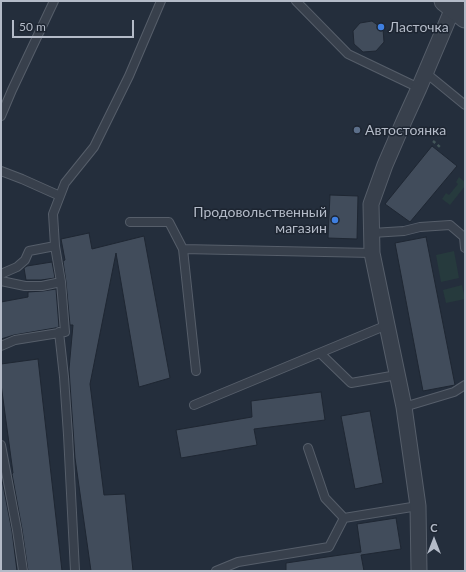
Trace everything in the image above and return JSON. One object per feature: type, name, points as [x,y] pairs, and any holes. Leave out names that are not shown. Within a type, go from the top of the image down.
[{"type":"street","points":[[419,571],[418,506],[404,407],[372,253],[371,204],[385,165],[455,7]]},
{"type":"lane","points":[[1,116],[54,1]]},
{"type":"lane","points":[[1,346],[15,340],[64,332],[61,282],[55,246],[53,214],[65,183],[94,147],[129,76],[161,1]]},
{"type":"lane","points":[[296,1],[348,54],[420,88]]},
{"type":"lane","points":[[426,73],[465,105]]},
{"type":"lane","points":[[1,171],[60,196]]},
{"type":"lane","points":[[130,222],[169,222],[182,249],[196,371]]},
{"type":"lane","points":[[372,233],[404,231],[420,227],[450,225],[464,237],[465,248]]},
{"type":"lane","points":[[1,274],[17,267],[25,260],[29,251],[55,246]]},
{"type":"lane","points":[[182,249],[372,253]]},
{"type":"lane","points":[[1,281],[24,286],[42,286],[61,282]]},
{"type":"lane","points":[[194,405],[387,325]]},
{"type":"lane","points":[[59,332],[66,413],[75,571]]},
{"type":"lane","points":[[320,353],[351,383],[397,376]]},
{"type":"lane","points":[[404,407],[454,392],[465,385]]},
{"type":"lane","points":[[1,445],[23,571]]},
{"type":"lane","points":[[308,448],[325,498],[344,518]]},
{"type":"lane","points":[[344,518],[418,506]]},
{"type":"lane","points":[[216,571],[238,562],[329,546],[344,518]]},
{"type":"path","points":[[433,141],[440,147]]},
{"type":"green space","points":[[459,177],[465,182],[465,186],[450,205],[442,199],[446,193],[449,195],[458,184],[456,182]]},
{"type":"green space","points":[[454,251],[459,278],[441,282],[436,255]]},
{"type":"green space","points":[[462,285],[465,299],[446,303],[443,290]]},
{"type":"building","points":[[372,21],[383,29],[384,42],[376,51],[363,52],[354,44],[353,31],[360,23]]},
{"type":"building","points":[[432,146],[457,166],[410,222],[385,204]]},
{"type":"building","points":[[330,195],[358,196],[357,239],[328,238]]},
{"type":"building","points":[[89,233],[92,249],[144,236],[170,378],[139,387],[116,253],[90,384],[104,495],[125,494],[133,571],[91,571],[75,458],[69,369],[73,325],[70,325],[63,261],[65,260],[61,239]]},
{"type":"building","points":[[426,237],[455,385],[423,391],[395,243]]},
{"type":"building","points":[[52,262],[55,278],[26,280],[24,268],[27,266]]},
{"type":"building","points":[[56,289],[59,327],[14,335],[1,339],[1,302],[28,297],[28,292]]},
{"type":"building","points":[[38,359],[62,571],[28,571],[12,474],[1,384],[1,364]]},
{"type":"building","points":[[321,392],[325,420],[254,429],[257,445],[181,458],[176,430],[252,417],[251,401]]},
{"type":"building","points":[[370,411],[383,483],[355,489],[341,416]]},
{"type":"building","points":[[1,475],[12,531],[17,571],[1,571]]},
{"type":"building","points":[[396,518],[401,549],[361,555],[364,571],[286,571],[286,563],[361,552],[357,524]]},
{"type":"place","name":"Ласточка","points":[[381,27]]},
{"type":"place","name":"Автостоянка","points":[[357,130]]},
{"type":"place","name":"Продовольственный магазин","points":[[335,220]]}]
